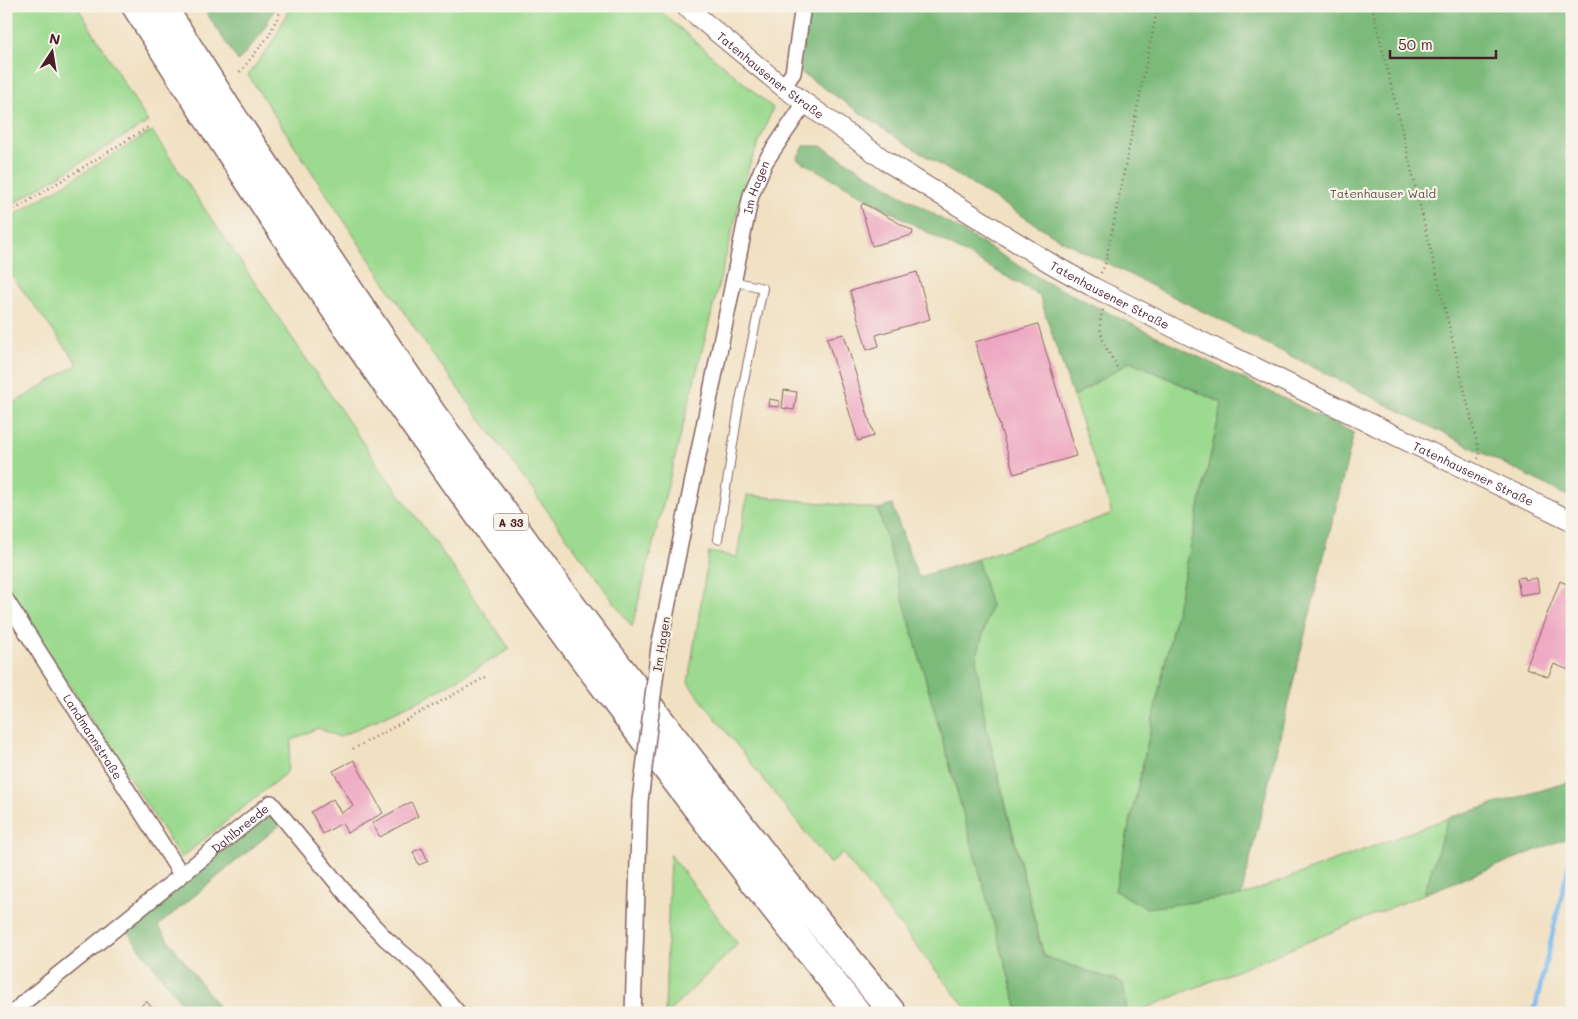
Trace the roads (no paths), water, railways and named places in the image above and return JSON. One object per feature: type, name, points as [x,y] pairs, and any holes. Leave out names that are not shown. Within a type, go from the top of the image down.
[{"type":"highway","name":"A 33","points":[[135,6],[208,122],[296,254],[417,430],[532,591],[754,884],[858,1013]]},
{"type":"highway","name":"A 33","points":[[163,6],[227,108],[433,414],[506,515],[562,592],[776,870],[893,1013]]},
{"type":"street","name":"Tatenhausener Straße","points":[[685,6],[804,103],[886,161],[1050,263],[1110,295],[1572,522]]},
{"type":"street","points":[[783,86],[792,73],[803,6]]},
{"type":"street","name":"Im Hagen","points":[[633,1013],[640,801],[659,648],[751,196],[765,162],[804,103]]},
{"type":"street","name":"Landmannstraße","points":[[6,600],[181,874]]},
{"type":"street","name":"Dahlbreede","points":[[14,1013],[23,1003],[271,803],[366,918],[386,939],[422,969],[458,1013]]},
{"type":"lane","points":[[718,539],[740,400],[763,288],[733,282]]},
{"type":"waterway","points":[[1529,1013],[1536,1005],[1572,850]]},
{"type":"park label","name":"Tatenhauser Wald","points":[[1383,193]]}]
